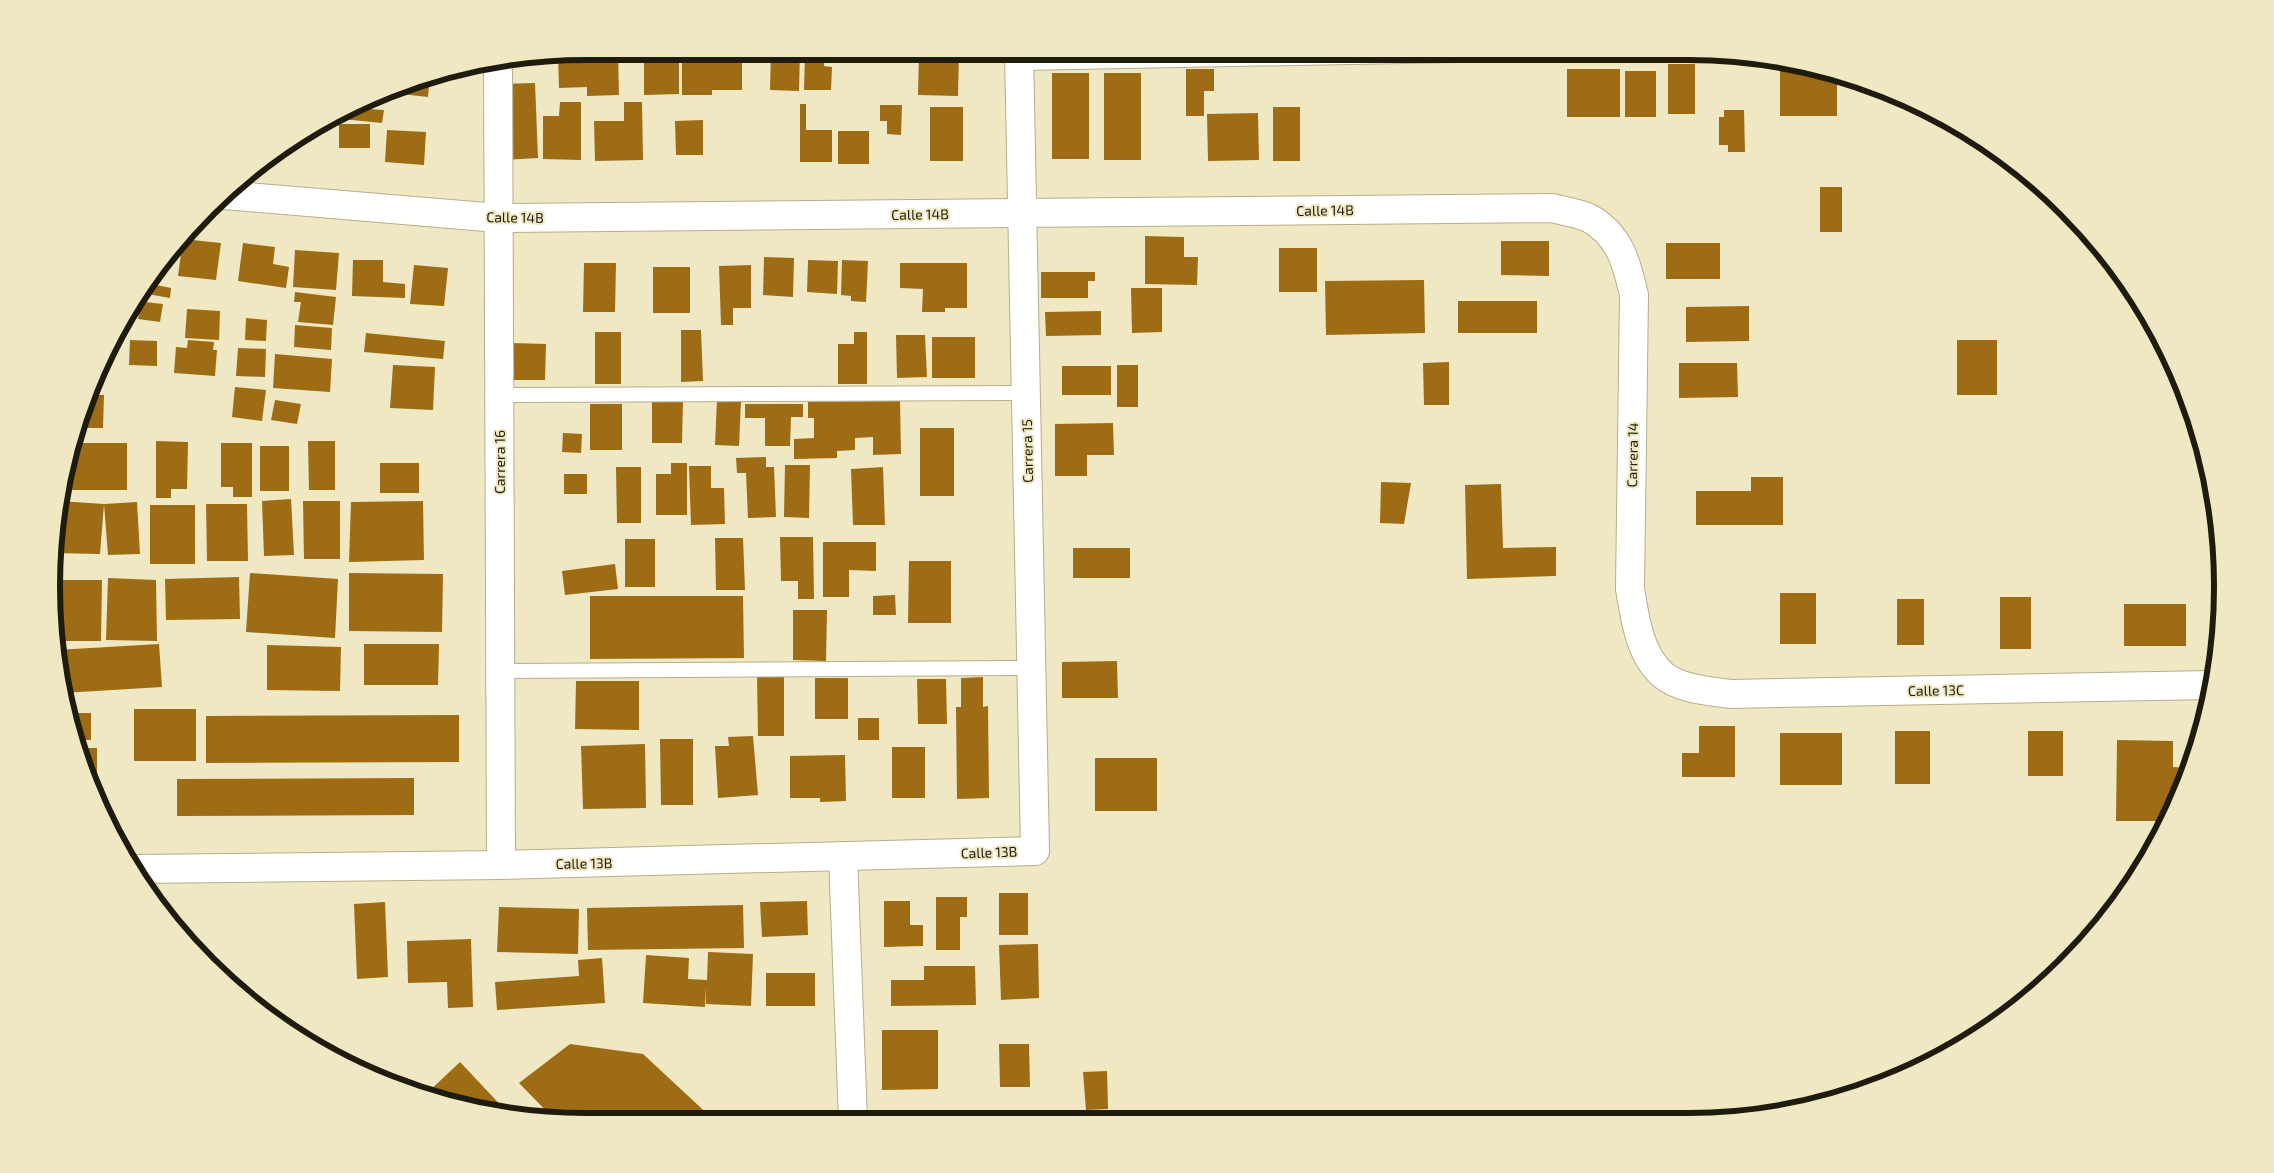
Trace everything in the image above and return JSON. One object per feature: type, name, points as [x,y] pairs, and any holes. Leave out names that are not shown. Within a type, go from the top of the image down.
[{"type":"street","name":"Carrera 15","points":[[1019,60],[1035,851]]},
{"type":"street","name":"Carrera 16","points":[[498,68],[501,865]]},
{"type":"street","name":"Calle 14B","points":[[234,196],[498,218],[1552,208],[1589,218],[1608,233]]},
{"type":"street","name":"Carrera 14","points":[[1608,233],[1626,259],[1634,295],[1630,589],[1637,628],[1648,655],[1664,675]]},
{"type":"street","name":"Calle 13C","points":[[1664,675],[1694,689],[1730,694],[2204,689]]},
{"type":"street","name":"Calle 13B","points":[[144,871],[501,865],[1035,851]]},
{"type":"street","points":[[843,856],[853,1113]]},
{"type":"lane","points":[[498,395],[1026,392]]},
{"type":"lane","points":[[499,671],[1031,668]]},
{"type":"building","points":[[618,60],[619,95],[587,96],[587,87],[559,88],[558,61]]},
{"type":"building","points":[[644,60],[679,60],[679,94],[644,95]]},
{"type":"building","points":[[682,60],[742,60],[742,90],[712,90],[712,95],[682,95]]},
{"type":"building","points":[[771,60],[800,60],[799,91],[770,90]]},
{"type":"building","points":[[805,60],[824,60],[824,66],[832,67],[831,90],[804,90]]},
{"type":"building","points":[[919,60],[959,60],[958,96],[918,95]]},
{"type":"building","points":[[1668,64],[1695,64],[1695,114],[1668,114]]},
{"type":"building","points":[[1186,69],[1214,69],[1214,91],[1204,91],[1204,116],[1186,116]]},
{"type":"building","points":[[1567,69],[1620,69],[1620,117],[1567,117]]},
{"type":"building","points":[[1780,69],[1837,82],[1837,116],[1780,116]]},
{"type":"building","points":[[1625,71],[1656,71],[1656,117],[1625,117]]},
{"type":"building","points":[[1052,73],[1089,73],[1089,159],[1052,159]]},
{"type":"building","points":[[1104,73],[1141,73],[1141,160],[1104,160]]},
{"type":"building","points":[[535,83],[538,158],[504,160],[501,84]]},
{"type":"building","points":[[429,84],[428,97],[401,94]]},
{"type":"building","points":[[560,102],[581,102],[581,160],[543,159],[543,116],[559,116]]},
{"type":"building","points":[[624,102],[642,102],[643,160],[595,161],[594,121],[624,121]]},
{"type":"building","points":[[800,104],[806,104],[806,130],[832,130],[832,162],[800,162]]},
{"type":"building","points":[[880,105],[902,105],[901,135],[887,134],[887,121],[880,121]]},
{"type":"building","points":[[369,107],[369,109],[384,110],[382,123],[344,119]]},
{"type":"building","points":[[930,107],[963,107],[963,161],[930,161]]},
{"type":"building","points":[[1273,107],[1300,107],[1300,161],[1273,161]]},
{"type":"building","points":[[1724,110],[1744,110],[1745,152],[1728,152],[1728,145],[1719,145],[1719,117],[1724,117]]},
{"type":"building","points":[[1258,113],[1259,160],[1208,161],[1207,114]]},
{"type":"building","points":[[703,120],[703,155],[676,155],[675,121]]},
{"type":"building","points":[[339,124],[370,124],[370,148],[339,148]]},
{"type":"building","points":[[387,130],[426,132],[424,165],[385,162]]},
{"type":"building","points":[[838,131],[869,131],[869,164],[838,164]]},
{"type":"building","points":[[1820,187],[1842,187],[1842,232],[1820,232]]},
{"type":"building","points":[[1145,236],[1184,237],[1184,257],[1198,257],[1197,285],[1145,284]]},
{"type":"building","points":[[190,240],[221,243],[216,280],[178,276],[181,251]]},
{"type":"building","points":[[1501,241],[1549,241],[1549,276],[1501,275]]},
{"type":"building","points":[[243,243],[275,247],[273,264],[289,267],[286,288],[238,281]]},
{"type":"building","points":[[1666,243],[1720,243],[1720,279],[1666,279]]},
{"type":"building","points":[[1279,248],[1317,248],[1317,292],[1279,292]]},
{"type":"building","points":[[295,250],[339,253],[336,290],[293,287]]},
{"type":"building","points":[[764,257],[794,258],[793,297],[763,295]]},
{"type":"building","points":[[353,260],[383,260],[383,282],[405,284],[405,298],[352,296]]},
{"type":"building","points":[[808,260],[838,261],[837,294],[807,292]]},
{"type":"building","points":[[842,260],[868,261],[866,302],[851,301],[851,296],[841,295]]},
{"type":"building","points":[[584,263],[616,263],[615,312],[583,312]]},
{"type":"building","points":[[900,263],[967,263],[967,308],[945,308],[945,312],[922,312],[923,289],[900,288]]},
{"type":"building","points":[[414,265],[448,268],[444,306],[410,304]]},
{"type":"building","points":[[751,265],[751,308],[733,308],[733,325],[721,325],[719,266]]},
{"type":"building","points":[[653,267],[690,267],[690,313],[653,313]]},
{"type":"building","points":[[1041,272],[1095,272],[1095,281],[1088,281],[1088,298],[1041,298]]},
{"type":"building","points":[[1424,280],[1425,333],[1326,335],[1325,281]]},
{"type":"building","points":[[156,284],[171,288],[170,298],[149,294]]},
{"type":"building","points":[[1131,288],[1162,288],[1162,332],[1132,333]]},
{"type":"building","points":[[295,292],[336,297],[333,325],[298,322],[301,302],[294,302]]},
{"type":"building","points":[[1458,301],[1537,301],[1537,333],[1458,333]]},
{"type":"building","points":[[144,302],[163,304],[160,322],[138,319],[140,309]]},
{"type":"building","points":[[1749,306],[1749,341],[1686,342],[1686,307]]},
{"type":"building","points":[[187,309],[220,311],[219,340],[185,338]]},
{"type":"building","points":[[1101,311],[1101,335],[1046,336],[1045,312]]},
{"type":"building","points":[[246,318],[267,320],[266,341],[245,340]]},
{"type":"building","points":[[295,325],[332,328],[331,350],[294,347]]},
{"type":"building","points":[[681,330],[701,330],[703,381],[681,382]]},
{"type":"building","points":[[595,332],[621,332],[621,384],[595,384]]},
{"type":"building","points":[[854,332],[867,332],[867,384],[838,384],[838,344],[854,344]]},
{"type":"building","points":[[366,333],[445,341],[443,359],[364,352]]},
{"type":"building","points":[[896,335],[925,335],[927,377],[897,378]]},
{"type":"building","points":[[932,337],[975,337],[975,378],[932,378]]},
{"type":"building","points":[[130,340],[157,341],[157,366],[129,365]]},
{"type":"building","points":[[188,340],[214,342],[213,350],[217,350],[215,376],[174,373],[176,347],[187,348]]},
{"type":"building","points":[[1957,340],[1997,340],[1997,395],[1957,395]]},
{"type":"building","points":[[512,343],[546,344],[545,380],[511,380]]},
{"type":"building","points":[[238,348],[266,349],[265,377],[236,376]]},
{"type":"building","points":[[275,354],[332,359],[330,392],[273,388]]},
{"type":"building","points":[[1449,362],[1449,405],[1424,405],[1423,363]]},
{"type":"building","points":[[1679,363],[1737,363],[1738,397],[1679,398]]},
{"type":"building","points":[[393,365],[435,367],[433,410],[390,408]]},
{"type":"building","points":[[1117,365],[1138,365],[1138,407],[1117,407]]},
{"type":"building","points":[[1062,366],[1111,366],[1111,395],[1062,395]]},
{"type":"building","points":[[235,387],[266,390],[262,421],[232,417]]},
{"type":"building","points":[[96,395],[104,395],[103,428],[85,428]]},
{"type":"building","points":[[275,400],[301,404],[297,424],[271,420]]},
{"type":"building","points":[[652,400],[683,401],[682,443],[652,443]]},
{"type":"building","points":[[717,400],[741,401],[739,446],[715,445]]},
{"type":"building","points":[[900,401],[901,454],[873,455],[873,437],[855,438],[855,450],[837,451],[837,458],[794,459],[794,439],[814,438],[814,418],[808,418],[808,402]]},
{"type":"building","points":[[590,404],[622,404],[622,450],[590,450]]},
{"type":"building","points":[[745,404],[803,404],[803,417],[791,417],[790,446],[765,446],[765,418],[745,418]]},
{"type":"building","points":[[1113,423],[1114,455],[1087,455],[1087,476],[1055,476],[1055,424]]},
{"type":"building","points":[[920,428],[954,428],[954,496],[920,496]]},
{"type":"building","points":[[563,433],[582,434],[581,453],[562,452]]},
{"type":"building","points":[[156,441],[188,442],[187,489],[171,489],[171,498],[156,498]]},
{"type":"building","points":[[308,441],[335,441],[335,490],[309,490]]},
{"type":"building","points":[[80,443],[127,443],[127,490],[69,490]]},
{"type":"building","points":[[221,443],[252,443],[252,497],[233,497],[233,487],[221,487]]},
{"type":"building","points":[[260,446],[289,446],[289,491],[260,491]]},
{"type":"building","points":[[766,457],[766,467],[774,467],[776,517],[748,518],[746,473],[737,473],[736,458]]},
{"type":"building","points":[[380,463],[419,463],[419,493],[380,493]]},
{"type":"building","points":[[671,463],[687,463],[687,515],[656,515],[656,474],[671,474]]},
{"type":"building","points":[[785,465],[810,465],[809,518],[784,517]]},
{"type":"building","points":[[689,466],[711,466],[711,488],[724,488],[725,524],[691,525]]},
{"type":"building","points":[[616,467],[641,467],[641,523],[617,523]]},
{"type":"building","points":[[883,467],[885,525],[853,525],[851,469]]},
{"type":"building","points":[[564,474],[587,474],[587,494],[564,494]]},
{"type":"building","points":[[1751,477],[1783,477],[1783,525],[1696,525],[1696,491],[1751,491]]},
{"type":"building","points":[[1381,482],[1411,483],[1404,524],[1380,523]]},
{"type":"building","points":[[1501,484],[1503,548],[1556,547],[1556,576],[1467,579],[1465,485]]},
{"type":"building","points":[[291,499],[294,555],[264,556],[262,501]]},
{"type":"building","points":[[303,501],[340,501],[340,559],[304,559]]},
{"type":"building","points":[[423,501],[424,560],[349,562],[351,502]]},
{"type":"building","points":[[67,502],[104,504],[100,554],[61,553]]},
{"type":"building","points":[[137,502],[140,554],[108,555],[104,504]]},
{"type":"building","points":[[206,504],[247,504],[248,561],[207,561]]},
{"type":"building","points":[[150,505],[195,505],[195,564],[150,564]]},
{"type":"building","points":[[780,537],[813,537],[814,599],[798,599],[798,581],[781,581]]},
{"type":"building","points":[[715,538],[743,538],[745,590],[716,590]]},
{"type":"building","points":[[625,539],[655,539],[655,587],[625,587]]},
{"type":"building","points":[[823,542],[876,542],[876,571],[849,570],[849,597],[823,597]]},
{"type":"building","points":[[1073,548],[1130,548],[1130,578],[1073,578]]},
{"type":"building","points":[[909,561],[951,561],[951,623],[908,623]]},
{"type":"building","points":[[615,564],[618,589],[565,595],[562,571]]},
{"type":"building","points":[[250,573],[338,579],[335,638],[246,632]]},
{"type":"building","points":[[349,573],[443,574],[442,632],[349,631]]},
{"type":"building","points":[[239,577],[240,619],[166,620],[165,579]]},
{"type":"building","points":[[108,578],[156,580],[157,641],[106,640]]},
{"type":"building","points":[[60,580],[102,580],[101,641],[63,641]]},
{"type":"building","points":[[1780,593],[1816,593],[1816,644],[1780,644]]},
{"type":"building","points":[[895,595],[896,615],[873,615],[873,596]]},
{"type":"building","points":[[590,596],[743,596],[744,658],[590,659]]},
{"type":"building","points":[[2000,597],[2031,597],[2031,649],[2000,649]]},
{"type":"building","points":[[1897,599],[1924,599],[1924,645],[1897,645]]},
{"type":"building","points":[[2124,604],[2186,604],[2186,646],[2124,646]]},
{"type":"building","points":[[793,610],[827,610],[826,661],[793,660]]},
{"type":"building","points":[[159,644],[162,687],[71,693],[64,650]]},
{"type":"building","points":[[364,644],[439,644],[438,685],[364,685]]},
{"type":"building","points":[[267,645],[341,647],[340,691],[267,690]]},
{"type":"building","points":[[1117,661],[1118,698],[1062,698],[1062,662]]},
{"type":"building","points":[[757,677],[784,677],[784,736],[758,736]]},
{"type":"building","points":[[983,677],[983,707],[988,706],[989,798],[957,799],[956,707],[961,707],[961,678]]},
{"type":"building","points":[[815,678],[848,678],[848,719],[815,719]]},
{"type":"building","points":[[917,679],[946,679],[947,724],[918,724]]},
{"type":"building","points":[[576,681],[639,681],[639,730],[575,729]]},
{"type":"building","points":[[134,709],[196,709],[196,761],[134,761]]},
{"type":"building","points":[[76,713],[91,713],[91,740],[84,740],[84,743]]},
{"type":"building","points":[[459,715],[459,762],[206,763],[206,716]]},
{"type":"building","points":[[858,718],[879,718],[879,740],[858,740]]},
{"type":"building","points":[[1699,726],[1735,726],[1735,777],[1682,777],[1682,753],[1699,753]]},
{"type":"building","points":[[1895,731],[1930,731],[1930,784],[1895,784]]},
{"type":"building","points":[[2028,731],[2063,731],[2063,776],[2028,776]]},
{"type":"building","points":[[1780,733],[1842,733],[1842,785],[1780,785]]},
{"type":"building","points":[[753,736],[758,795],[718,798],[715,746],[729,746],[728,737]]},
{"type":"building","points":[[660,739],[693,739],[693,805],[661,805]]},
{"type":"building","points":[[2117,740],[2173,741],[2173,767],[2182,768],[2159,821],[2116,821]]},
{"type":"building","points":[[645,744],[646,808],[583,809],[581,746]]},
{"type":"building","points":[[892,747],[925,747],[925,798],[892,798]]},
{"type":"building","points":[[86,748],[97,748],[97,780]]},
{"type":"building","points":[[845,755],[846,801],[820,802],[820,798],[790,798],[790,756]]},
{"type":"building","points":[[1095,758],[1157,758],[1157,811],[1095,811]]},
{"type":"building","points":[[414,778],[414,815],[177,816],[177,779]]},
{"type":"building","points":[[999,893],[1028,893],[1028,935],[999,935]]},
{"type":"building","points":[[936,897],[967,897],[967,917],[960,917],[960,950],[936,950]]},
{"type":"building","points":[[807,901],[808,935],[762,937],[760,902]]},
{"type":"building","points":[[884,901],[910,901],[910,925],[923,925],[923,946],[884,947]]},
{"type":"building","points":[[385,902],[388,977],[357,979],[354,904]]},
{"type":"building","points":[[743,905],[744,948],[588,950],[587,908]]},
{"type":"building","points":[[499,907],[579,909],[578,954],[497,952]]},
{"type":"building","points":[[471,939],[473,1007],[448,1008],[447,982],[408,983],[407,941]]},
{"type":"building","points":[[1038,944],[1039,998],[1001,1000],[999,945]]},
{"type":"building","points":[[708,952],[753,954],[751,1006],[706,1004],[706,988],[705,1007],[643,1003],[646,955],[689,958],[688,979],[707,980]]},
{"type":"building","points":[[602,958],[605,1003],[497,1010],[495,982],[579,976],[578,960]]},
{"type":"building","points":[[924,966],[975,966],[976,1005],[891,1006],[891,980],[924,980]]},
{"type":"building","points":[[766,973],[815,973],[815,1006],[766,1006]]},
{"type":"building","points":[[882,1030],[938,1030],[938,1089],[882,1090]]},
{"type":"building","points":[[570,1044],[643,1054],[706,1113],[547,1111],[519,1083]]},
{"type":"building","points":[[999,1044],[1029,1044],[1030,1087],[1000,1087]]},
{"type":"building","points":[[460,1062],[501,1105],[484,1103],[431,1089]]},
{"type":"building","points":[[1107,1071],[1108,1109],[1086,1110],[1083,1072]]}]
